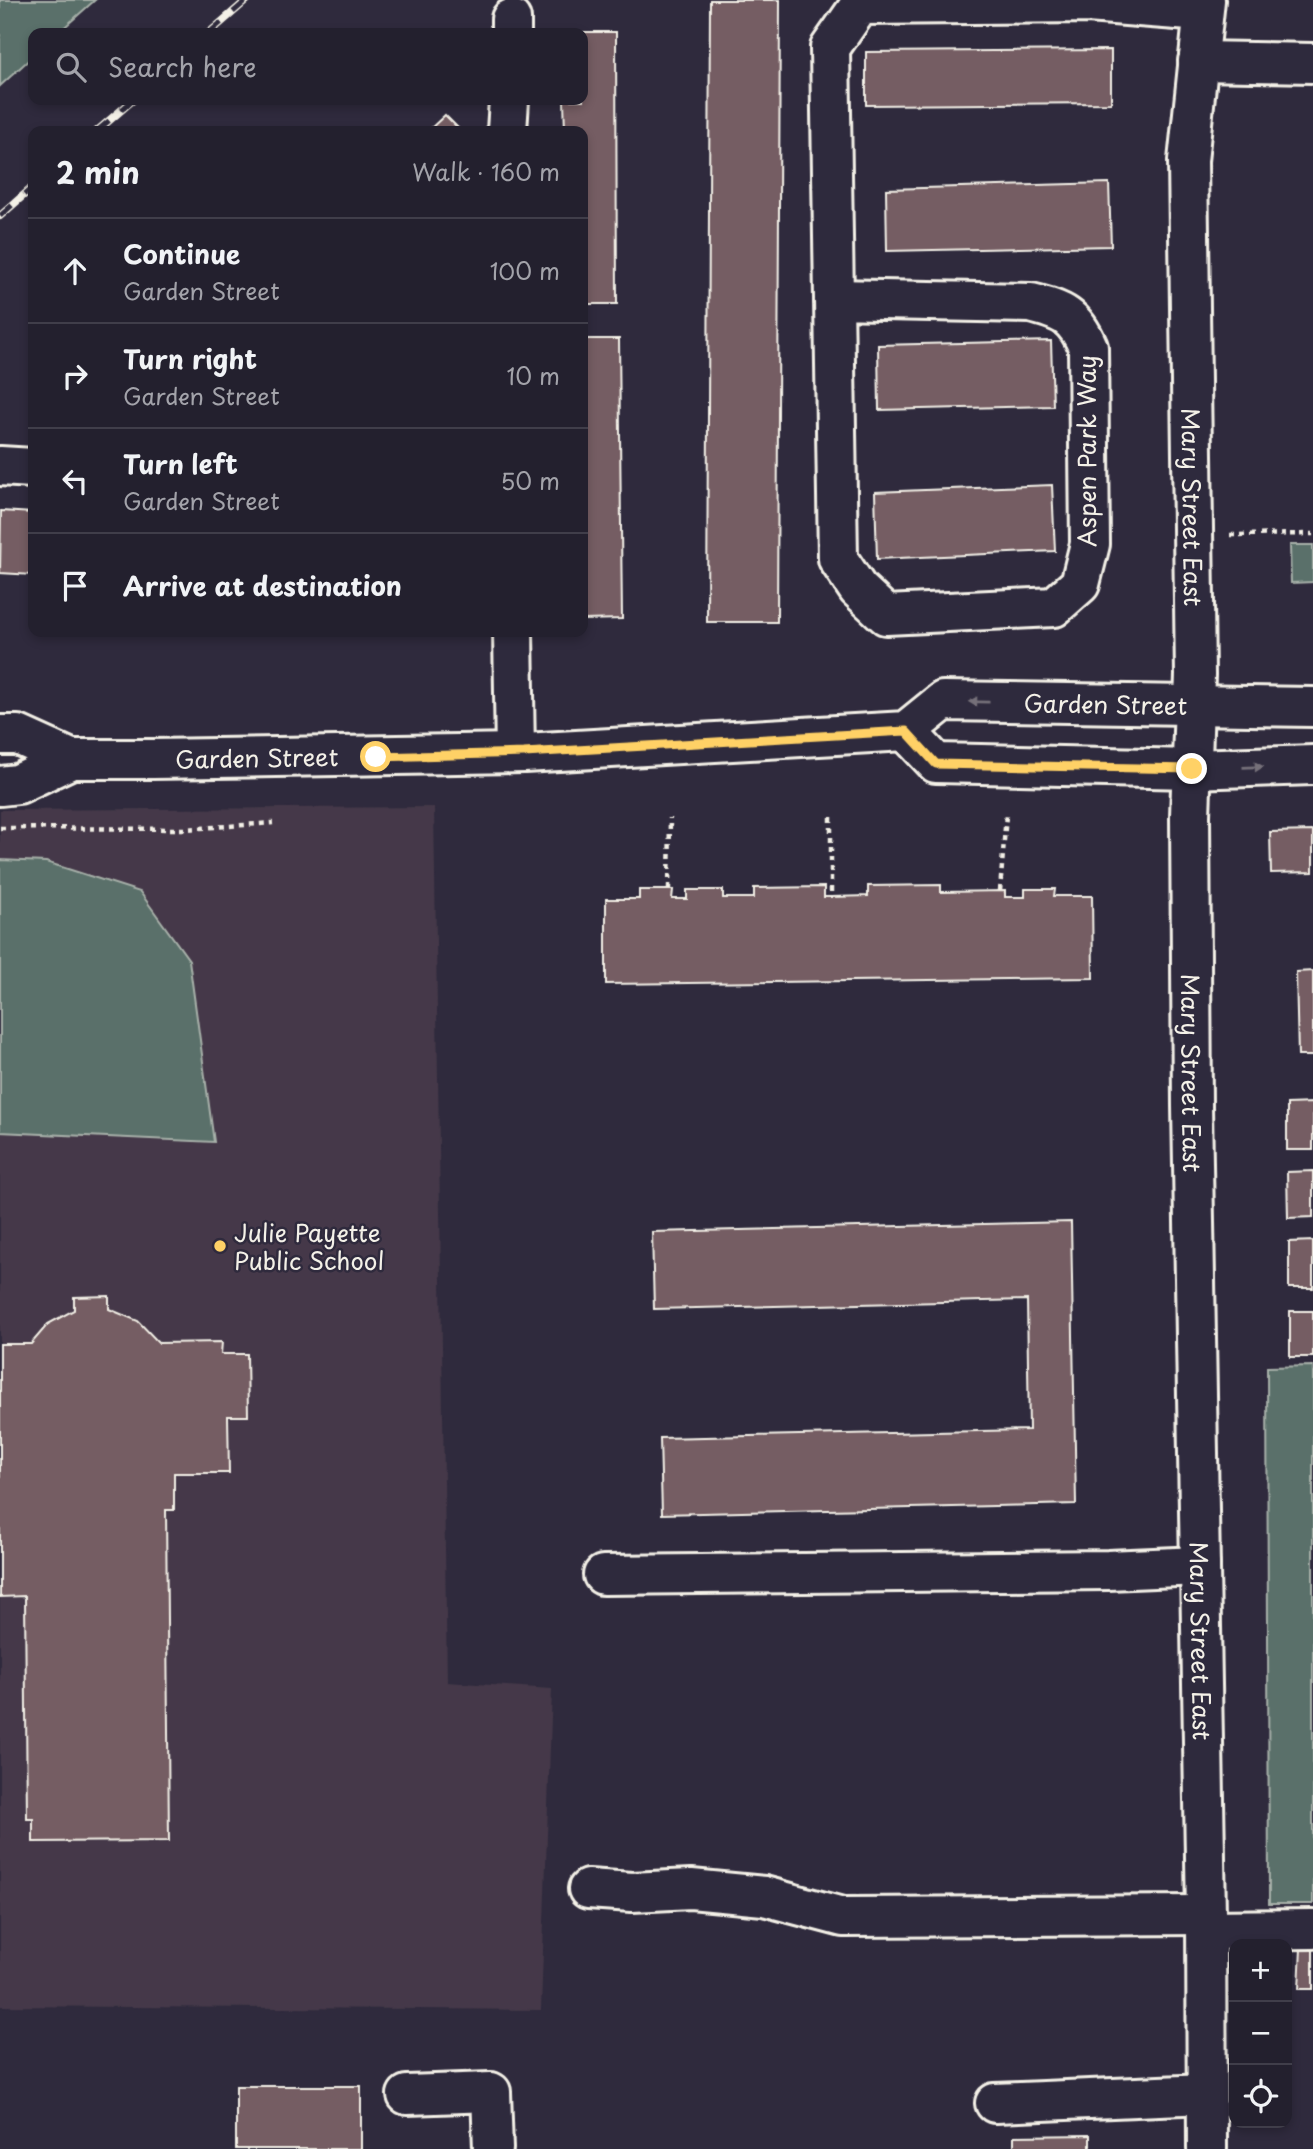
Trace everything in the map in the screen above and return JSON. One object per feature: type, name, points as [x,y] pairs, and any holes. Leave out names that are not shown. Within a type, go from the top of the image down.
[{"type":"street","name":"Aspen Park Way","points":[[834,299],[1031,303],[1057,310],[1079,327],[1088,347],[1090,544],[1080,584],[1054,607],[886,615],[858,589],[838,559],[830,48],[860,5],[1088,3],[1204,6]]},
{"type":"street","name":"Mary Street East","points":[[1204,6],[1188,161],[1194,705],[1192,1092],[1206,1922],[1207,2149]]},
{"type":"street","points":[[1198,61],[1313,63]]},
{"type":"street","points":[[508,126],[509,105]]},
{"type":"street","points":[[0,466],[28,468]]},
{"type":"street","points":[[513,637],[514,753]]},
{"type":"street","name":"Garden Street","points":[[0,735],[18,735],[71,759],[376,757],[514,753],[906,731],[943,701],[1313,707]]},
{"type":"street","points":[[906,731],[936,764],[1192,769],[1313,765]]},
{"type":"street","name":"Garden Street","points":[[0,786],[18,785],[71,759]]},
{"type":"street","points":[[603,1575],[1108,1570],[1200,1566]]},
{"type":"street","points":[[588,1889],[632,1892],[691,1889],[764,1896],[843,1917],[1206,1922],[1313,1929]]},
{"type":"street","points":[[407,2095],[491,2092],[493,2149]]},
{"type":"street","points":[[995,2103],[1206,2094]]},
{"type":"path","points":[[1193,536],[1313,534]]},
{"type":"path","points":[[1000,891],[1006,815]]},
{"type":"path","points":[[831,817],[831,897]]},
{"type":"path","points":[[669,890],[670,818]]},
{"type":"path","points":[[0,828],[185,828],[273,823]]},
{"type":"shaded area","name":"Julie Payette Public School","points":[[434,807],[447,1682],[552,1689],[541,2010],[0,2006],[0,810]]},
{"type":"green space","points":[[0,0],[95,0],[64,28],[28,28],[28,61],[0,86]]},
{"type":"green space","points":[[1290,545],[1313,545],[1313,582],[1291,583]]},
{"type":"green space","points":[[0,860],[46,862],[140,892],[189,960],[214,1142],[0,1132]]},
{"type":"green space","points":[[1313,1366],[1313,1904],[1269,1904],[1267,1367]]},
{"type":"building","points":[[710,0],[780,0],[777,622],[707,622]]},
{"type":"building","points":[[588,32],[616,32],[617,304],[588,304],[588,126],[565,126],[564,105],[588,105]]},
{"type":"building","points":[[1111,50],[1111,103],[866,105],[866,52]]},
{"type":"building","points":[[445,115],[456,126],[433,126]]},
{"type":"building","points":[[1109,183],[1111,246],[887,251],[886,189]]},
{"type":"building","points":[[588,339],[619,339],[622,619],[588,620]]},
{"type":"building","points":[[1051,341],[1053,406],[879,410],[878,345]]},
{"type":"building","points":[[1052,485],[1055,551],[877,559],[875,492]]},
{"type":"building","points":[[1,511],[28,513],[28,575],[0,573]]},
{"type":"building","points":[[1313,831],[1313,872],[1271,873],[1270,832]]},
{"type":"building","points":[[941,885],[941,892],[1005,891],[1005,897],[1025,897],[1025,889],[1055,889],[1054,896],[1092,896],[1093,978],[606,984],[606,899],[639,899],[639,890],[673,890],[672,899],[687,899],[687,890],[723,890],[723,898],[754,898],[754,888],[824,887],[824,897],[868,896],[868,886]]},
{"type":"building","points":[[1313,971],[1313,1056],[1298,1056],[1296,972]]},
{"type":"building","points":[[1313,1103],[1313,1150],[1287,1150],[1287,1104]]},
{"type":"building","points":[[1313,1171],[1313,1217],[1288,1218],[1287,1172]]},
{"type":"building","points":[[1071,1222],[1076,1504],[662,1514],[660,1438],[1029,1430],[1027,1300],[654,1309],[652,1232]]},
{"type":"building","points":[[1313,1241],[1313,1288],[1289,1288],[1289,1242]]},
{"type":"building","points":[[109,1296],[109,1309],[138,1321],[159,1343],[222,1342],[221,1354],[247,1354],[248,1416],[228,1416],[229,1473],[174,1473],[174,1510],[166,1510],[169,1841],[33,1842],[33,1819],[27,1819],[25,1596],[0,1597],[0,1344],[31,1344],[48,1324],[74,1310],[74,1297]]},
{"type":"building","points":[[1290,1311],[1313,1311],[1313,1357],[1290,1357]]},
{"type":"building","points":[[1301,1948],[1313,1948],[1313,1989],[1299,1989]]},
{"type":"building","points":[[236,2086],[361,2086],[361,2149],[236,2149]]},
{"type":"building","points":[[1090,2135],[1090,2149],[1014,2149],[1014,2136]]},
{"type":"railway","points":[[215,28],[247,0]]},
{"type":"railway","points":[[103,126],[127,105]]},
{"type":"railway","points":[[0,216],[28,191]]},
{"type":"place","name":"Julie Payette Public School","points":[[220,1246]]},
{"type":"route","points":[[376,757],[524,753],[906,731],[936,764],[1192,769]]}]
